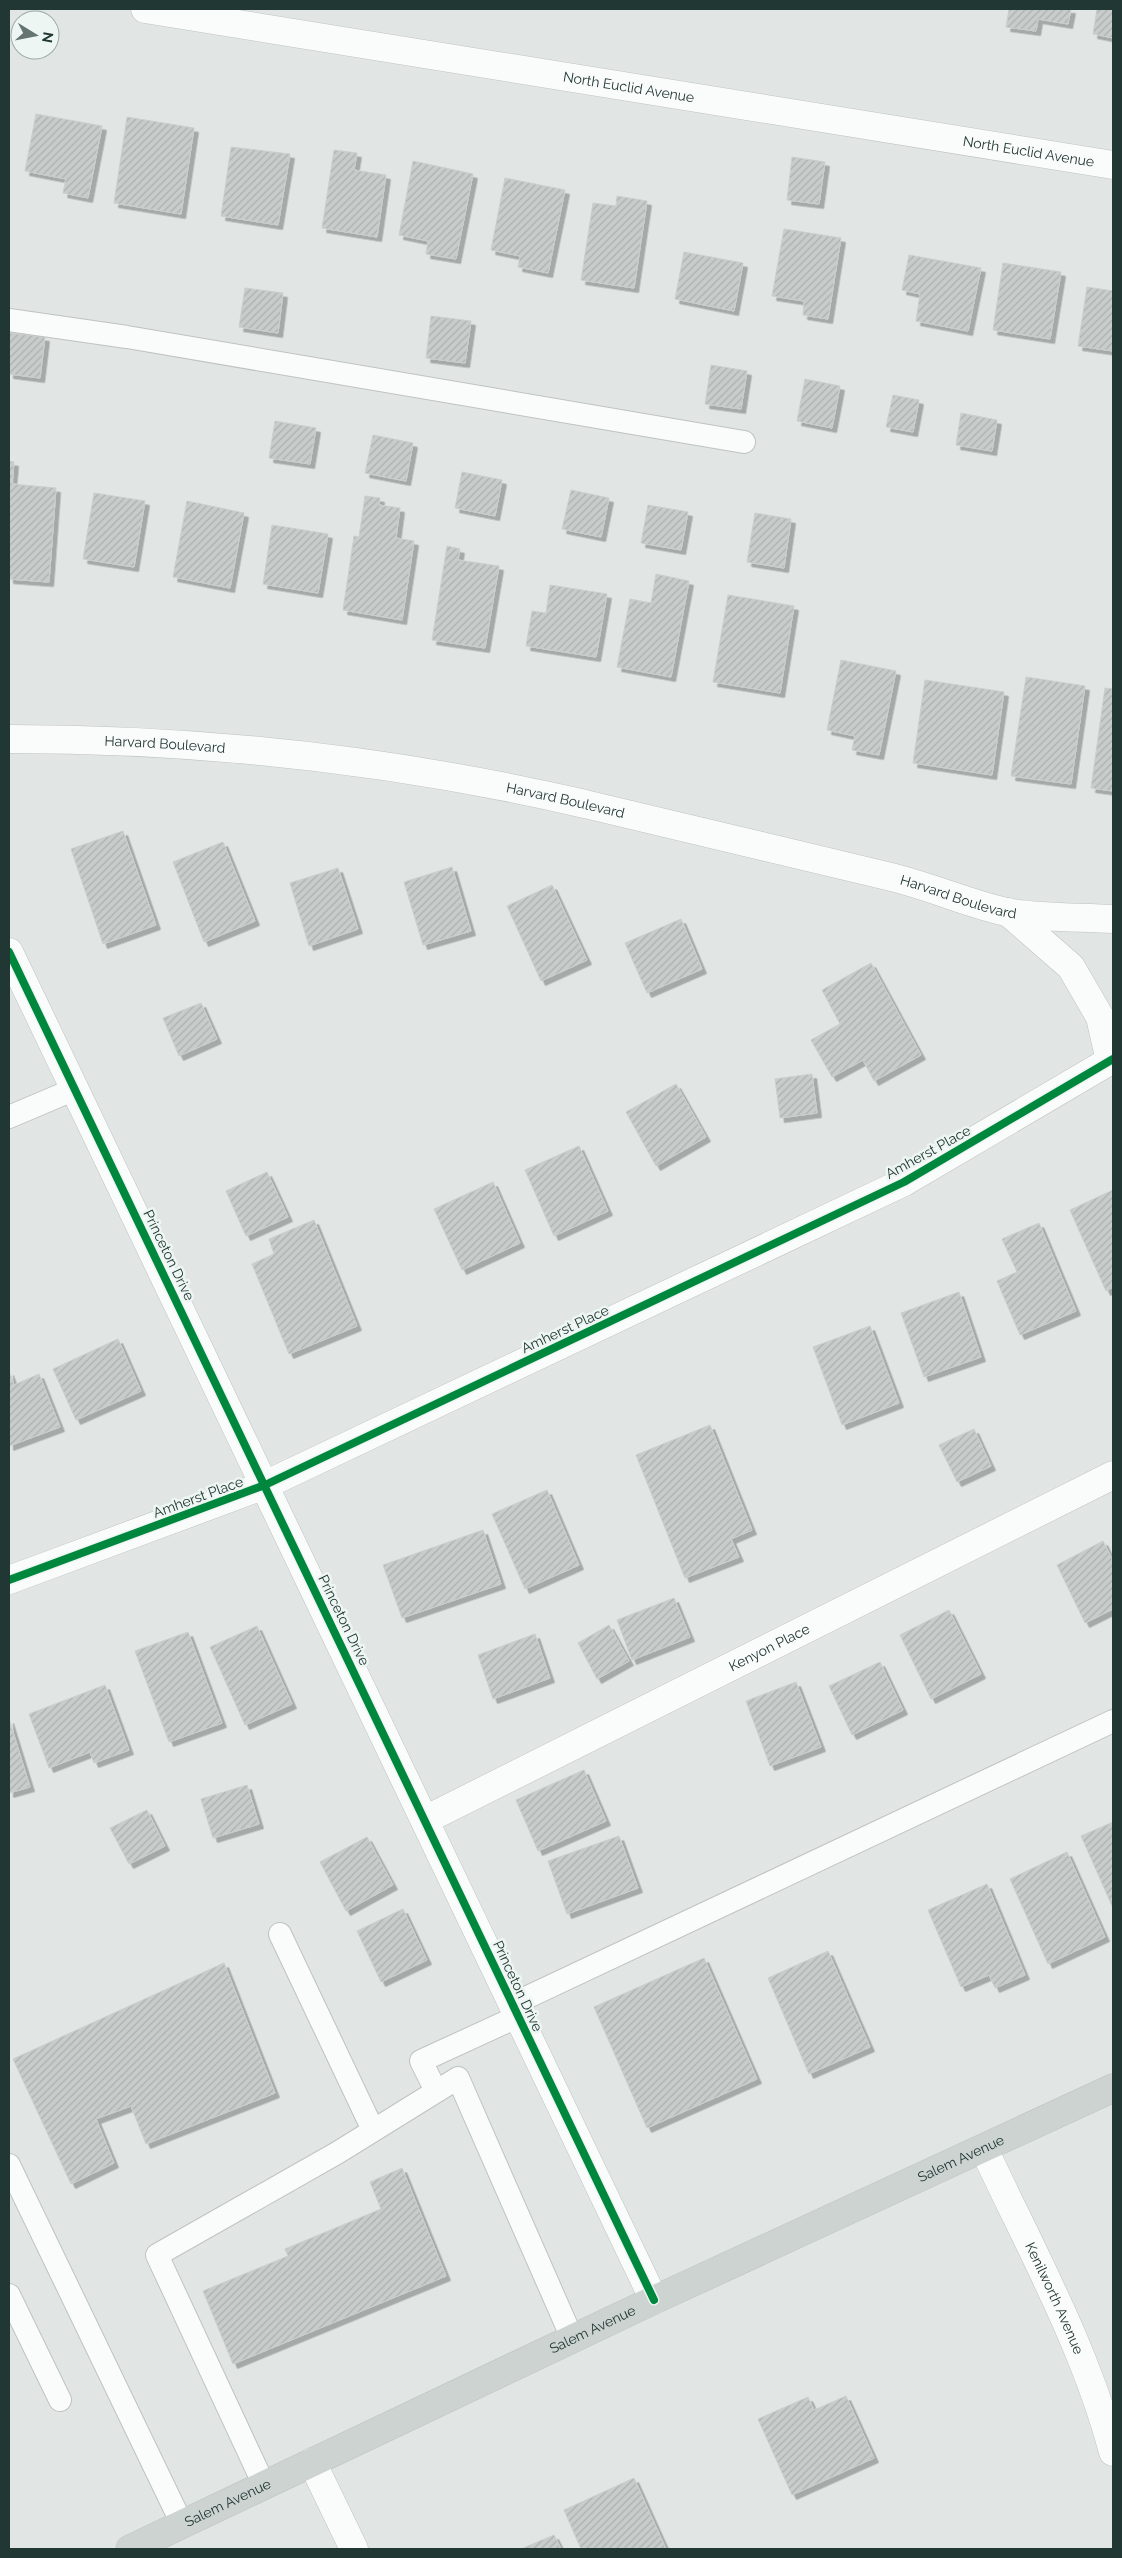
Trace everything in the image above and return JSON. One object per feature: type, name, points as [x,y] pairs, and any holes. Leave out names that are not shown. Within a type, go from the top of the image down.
[{"type":"main road","name":"Salem Avenue","points":[[130,2549],[572,2338],[1113,2088]]},
{"type":"street","name":"North Euclid Avenue","points":[[145,9],[1113,165]]},
{"type":"street","name":"Harvard Boulevard","points":[[9,739],[89,739],[209,745],[332,758],[455,776],[890,876],[1008,912],[1113,919]]},
{"type":"street","points":[[1008,912],[1071,967],[1100,1017],[1112,1060]]},
{"type":"street","name":"Princeton Drive","points":[[9,952],[654,2300]]},
{"type":"street","name":"Amherst Place","points":[[9,1580],[265,1485],[904,1182],[1112,1060]]},
{"type":"street","name":"Kenyon Place","points":[[425,1820],[1113,1475]]},
{"type":"street","name":"Kenilworth Avenue","points":[[984,2149],[1072,2337],[1103,2412],[1113,2452]]},
{"type":"street","points":[[312,2462],[354,2549]]},
{"type":"lane","points":[[9,320],[127,337],[744,442]]},
{"type":"lane","points":[[9,1117],[75,1089]]},
{"type":"lane","points":[[436,2091],[421,2061],[516,2010],[1113,1721]]},
{"type":"lane","points":[[280,1934],[373,2130]]},
{"type":"lane","points":[[264,2485],[157,2255],[373,2130],[458,2078],[572,2338]]},
{"type":"lane","points":[[9,2165],[182,2524]]},
{"type":"lane","points":[[9,2295],[60,2400]]},
{"type":"building","points":[[1009,9],[1071,9],[1068,24],[1038,19],[1036,31],[1006,27]]},
{"type":"building","points":[[1097,9],[1113,9],[1113,38],[1093,34]]},
{"type":"building","points":[[36,114],[102,126],[88,198],[63,193],[66,179],[25,171]]},
{"type":"building","points":[[127,117],[194,128],[181,214],[114,203]]},
{"type":"building","points":[[231,147],[290,154],[278,225],[221,216]]},
{"type":"building","points":[[334,150],[357,153],[354,170],[386,175],[377,237],[322,228]]},
{"type":"building","points":[[792,157],[825,162],[819,204],[787,200]]},
{"type":"building","points":[[413,161],[473,174],[456,259],[426,254],[428,241],[399,235]]},
{"type":"building","points":[[505,178],[565,190],[548,273],[518,267],[520,256],[491,250]]},
{"type":"building","points":[[617,196],[647,201],[634,288],[581,280],[593,203],[616,206]]},
{"type":"building","points":[[784,229],[841,238],[828,319],[803,315],[804,301],[772,296]]},
{"type":"building","points":[[684,252],[743,263],[734,311],[675,299]]},
{"type":"building","points":[[909,255],[981,268],[968,331],[916,321],[920,294],[902,290]]},
{"type":"building","points":[[1003,263],[1061,272],[1050,339],[993,330]]},
{"type":"building","points":[[1087,287],[1113,291],[1113,351],[1078,346]]},
{"type":"building","points":[[245,288],[283,293],[278,333],[239,327]]},
{"type":"building","points":[[431,316],[471,321],[465,363],[426,358]]},
{"type":"building","points":[[9,333],[45,337],[40,378],[9,374]]},
{"type":"building","points":[[711,365],[747,371],[741,409],[705,404]]},
{"type":"building","points":[[805,379],[840,386],[832,428],[797,421]]},
{"type":"building","points":[[893,395],[919,400],[913,432],[886,427]]},
{"type":"building","points":[[961,413],[997,420],[992,451],[956,445]]},
{"type":"building","points":[[275,421],[316,428],[310,464],[269,458]]},
{"type":"building","points":[[373,435],[413,443],[406,481],[365,473]]},
{"type":"building","points":[[9,461],[14,462],[12,484],[56,488],[49,582],[9,579]]},
{"type":"building","points":[[462,472],[502,480],[495,516],[455,508]]},
{"type":"building","points":[[571,490],[609,498],[601,537],[562,529]]},
{"type":"building","points":[[94,493],[145,501],[134,567],[83,559]]},
{"type":"building","points":[[365,496],[380,498],[379,505],[400,508],[396,538],[414,541],[402,620],[343,610],[354,536],[359,537]]},
{"type":"building","points":[[187,501],[244,513],[230,588],[173,577]]},
{"type":"building","points":[[648,505],[688,512],[681,550],[641,543]]},
{"type":"building","points":[[755,513],[791,519],[784,568],[747,562]]},
{"type":"building","points":[[272,525],[328,534],[318,593],[263,584]]},
{"type":"building","points":[[447,546],[460,549],[458,560],[499,566],[485,648],[432,640]]},
{"type":"building","points":[[656,574],[689,581],[671,677],[617,667],[630,599],[651,603]]},
{"type":"building","points":[[550,585],[607,594],[596,657],[526,646],[532,611],[546,613]]},
{"type":"building","points":[[728,595],[794,606],[780,693],[713,682]]},
{"type":"building","points":[[841,660],[896,671],[879,755],[852,750],[855,736],[827,730]]},
{"type":"building","points":[[1026,677],[1085,686],[1071,784],[1011,776]]},
{"type":"building","points":[[925,680],[1004,692],[992,775],[913,763]]},
{"type":"building","points":[[1105,688],[1113,689],[1113,791],[1091,788]]},
{"type":"building","points":[[123,831],[156,925],[103,944],[71,849]]},
{"type":"building","points":[[223,842],[255,921],[204,942],[173,862]]},
{"type":"building","points":[[452,867],[471,931],[423,945],[404,882]]},
{"type":"building","points":[[338,868],[358,929],[309,946],[290,883]]},
{"type":"building","points":[[552,885],[587,960],[541,981],[507,906]]},
{"type":"building","points":[[681,919],[702,969],[647,993],[625,943]]},
{"type":"building","points":[[871,963],[921,1055],[874,1081],[863,1060],[832,1077],[811,1040],[840,1024],[822,990]]},
{"type":"building","points":[[201,1003],[217,1039],[179,1056],[163,1018]]},
{"type":"building","points":[[812,1074],[817,1113],[780,1118],[775,1079]]},
{"type":"building","points":[[676,1084],[706,1137],[656,1166],[626,1112]]},
{"type":"building","points":[[579,1146],[608,1211],[554,1236],[525,1170]]},
{"type":"building","points":[[267,1172],[288,1217],[246,1236],[226,1191]]},
{"type":"building","points":[[493,1182],[520,1243],[462,1270],[434,1209]]},
{"type":"building","points":[[1113,1190],[1113,1287],[1106,1291],[1070,1210]]},
{"type":"building","points":[[314,1220],[357,1326],[289,1354],[252,1264],[274,1254],[269,1239]]},
{"type":"building","points":[[1039,1223],[1076,1311],[1020,1335],[997,1281],[1017,1272],[1002,1239]]},
{"type":"building","points":[[959,1292],[981,1357],[924,1377],[901,1313]]},
{"type":"building","points":[[870,1326],[899,1403],[842,1425],[813,1347]]},
{"type":"building","points":[[118,1339],[141,1391],[76,1420],[53,1369]]},
{"type":"building","points":[[9,1371],[14,1385],[39,1374],[60,1427],[9,1446]]},
{"type":"building","points":[[710,1425],[752,1530],[731,1539],[739,1557],[685,1578],[636,1455]]},
{"type":"building","points":[[974,1429],[991,1466],[957,1482],[939,1445]]},
{"type":"building","points":[[547,1490],[579,1565],[525,1589],[492,1514]]},
{"type":"building","points":[[483,1530],[501,1584],[402,1618],[383,1565]]},
{"type":"building","points":[[1103,1541],[1113,1561],[1113,1609],[1085,1623],[1057,1565]]},
{"type":"building","points":[[674,1598],[690,1637],[632,1660],[617,1620]]},
{"type":"building","points":[[949,1610],[981,1674],[931,1699],[900,1635]]},
{"type":"building","points":[[609,1625],[629,1661],[597,1679],[578,1643]]},
{"type":"building","points":[[257,1626],[292,1704],[245,1725],[210,1647]]},
{"type":"building","points":[[188,1632],[222,1723],[169,1742],[135,1651]]},
{"type":"building","points":[[535,1634],[550,1678],[493,1699],[478,1655]]},
{"type":"building","points":[[880,1662],[903,1710],[852,1735],[829,1686]]},
{"type":"building","points":[[796,1682],[821,1747],[770,1766],[746,1701]]},
{"type":"building","points":[[105,1685],[129,1750],[94,1763],[90,1752],[49,1768],[29,1714]]},
{"type":"building","points":[[9,1719],[30,1787],[9,1793]]},
{"type":"building","points":[[584,1770],[606,1821],[538,1851],[516,1800]]},
{"type":"building","points":[[247,1785],[259,1824],[213,1838],[201,1799]]},
{"type":"building","points":[[147,1810],[165,1846],[129,1864],[110,1828]]},
{"type":"building","points":[[1113,1822],[1113,1908],[1081,1836]]},
{"type":"building","points":[[619,1836],[638,1888],[567,1914],[548,1861]]},
{"type":"building","points":[[367,1837],[393,1885],[346,1911],[320,1862]]},
{"type":"building","points":[[1067,1852],[1105,1937],[1048,1964],[1010,1879]]},
{"type":"building","points":[[987,1884],[1025,1975],[995,1988],[989,1975],[961,1987],[928,1910]]},
{"type":"building","points":[[403,1909],[427,1960],[381,1982],[357,1931]]},
{"type":"building","points":[[828,1951],[870,2047],[809,2074],[768,1978]]},
{"type":"building","points":[[704,1958],[757,2079],[647,2128],[594,2007]]},
{"type":"building","points":[[224,1963],[275,2093],[146,2144],[131,2106],[96,2119],[114,2163],[71,2184],[13,2059]]},
{"type":"building","points":[[402,2168],[446,2276],[233,2364],[203,2291],[288,2256],[285,2249],[381,2209],[370,2182]]},
{"type":"building","points":[[846,2396],[874,2458],[792,2495],[758,2419],[808,2397],[814,2410]]},
{"type":"building","points":[[634,2478],[666,2549],[581,2549],[564,2510]]},
{"type":"building","points":[[554,2535],[561,2549],[521,2549]]},
{"type":"cycle path","points":[[9,952],[654,2300]]},
{"type":"cycle path","points":[[9,1580],[265,1485],[904,1182],[1113,1059]]}]
